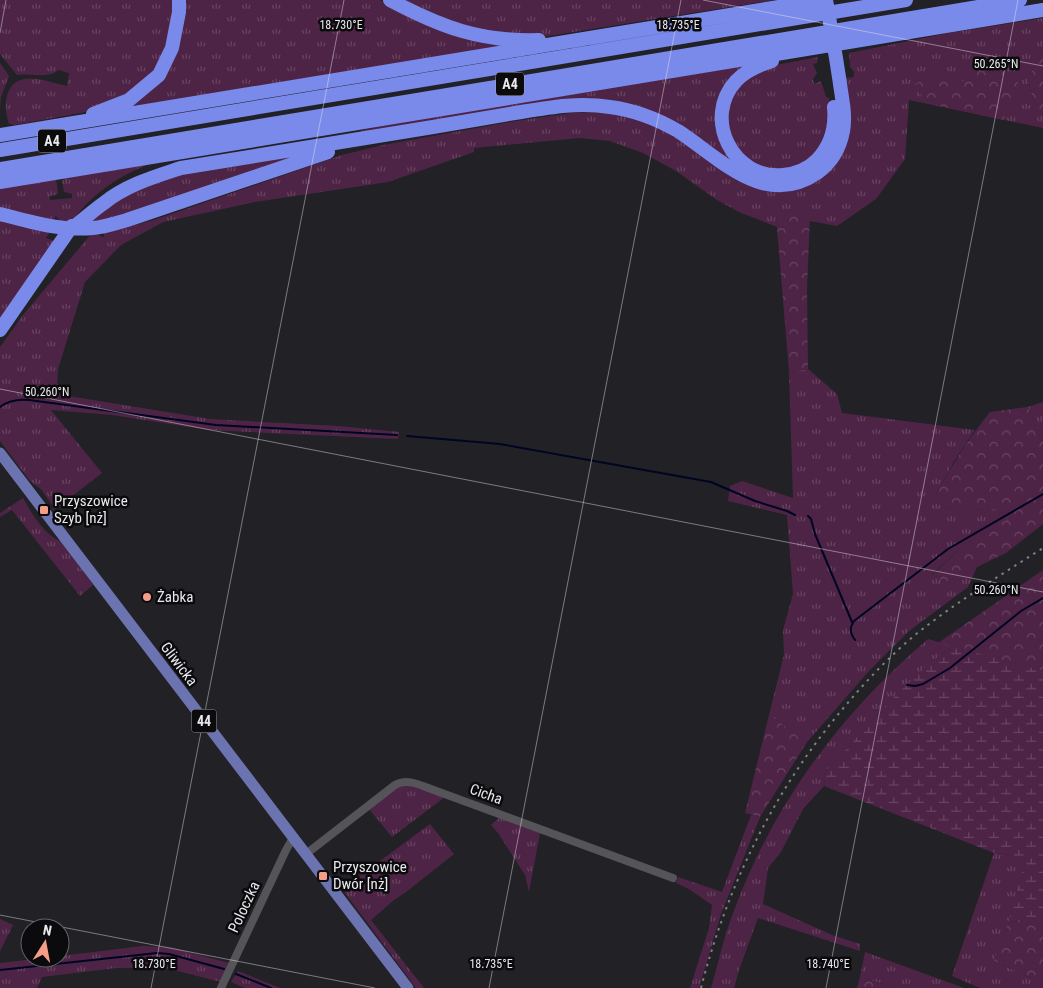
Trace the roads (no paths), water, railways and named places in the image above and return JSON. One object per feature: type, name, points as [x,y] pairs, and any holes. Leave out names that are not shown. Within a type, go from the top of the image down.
[{"type":"highway","points":[[56,126],[129,100],[159,75],[172,48],[179,12],[179,0]]},
{"type":"highway","points":[[390,0],[444,26],[478,36],[531,40],[595,38]]},
{"type":"highway","points":[[0,136],[819,0],[844,117],[844,128],[838,148],[826,165],[818,172],[799,182],[787,185],[768,185],[748,178],[669,127],[645,116],[610,107],[575,104],[181,168],[148,178],[126,189],[63,229]]},
{"type":"highway","points":[[817,47],[761,65],[743,74],[736,81],[725,99],[722,118],[723,134],[732,153],[750,168],[768,175],[797,172],[812,164],[824,152],[832,136],[834,112],[833,71],[826,0]]},
{"type":"highway","name":"A4","points":[[0,150],[906,0]]},
{"type":"highway","name":"A4","points":[[0,169],[1020,0]]},
{"type":"highway","points":[[0,182],[1043,10]]},
{"type":"highway","points":[[0,214],[63,229],[93,228],[128,220],[307,158],[381,136]]},
{"type":"highway","points":[[0,330],[63,229],[97,200],[130,176],[168,162],[251,141]]},
{"type":"main road","name":"Gliwicka","points":[[0,453],[408,988]]},
{"type":"street","name":"Cicha","points":[[306,854],[395,785],[404,781],[413,782],[673,878]]},
{"type":"street","name":"Poloczka","points":[[221,988],[286,850],[294,838]]},
{"type":"waterway","points":[[0,407],[14,400],[29,400],[216,425],[397,435]]},
{"type":"waterway","points":[[407,436],[500,444],[711,482],[755,501],[795,515]]},
{"type":"waterway","points":[[855,640],[851,630],[854,621],[948,549],[1043,494]]},
{"type":"waterway","points":[[808,516],[811,519],[815,534],[852,622]]},
{"type":"waterway","points":[[907,685],[923,684],[950,668],[1021,611],[1043,598]]},
{"type":"waterway","points":[[0,970],[157,953],[169,954],[224,969]]},
{"type":"waterway","points":[[236,974],[271,988]]},
{"type":"railway","points":[[701,988],[725,911],[757,838],[776,803],[821,736],[870,677],[915,635],[961,601],[1043,548]]},
{"type":"place","name":"Przyszowice Szyb [nż]","points":[[44,510]]},
{"type":"place","name":"Żabka","points":[[147,597]]},
{"type":"place","name":"Przyszowice Dwór [nż]","points":[[323,876]]}]
